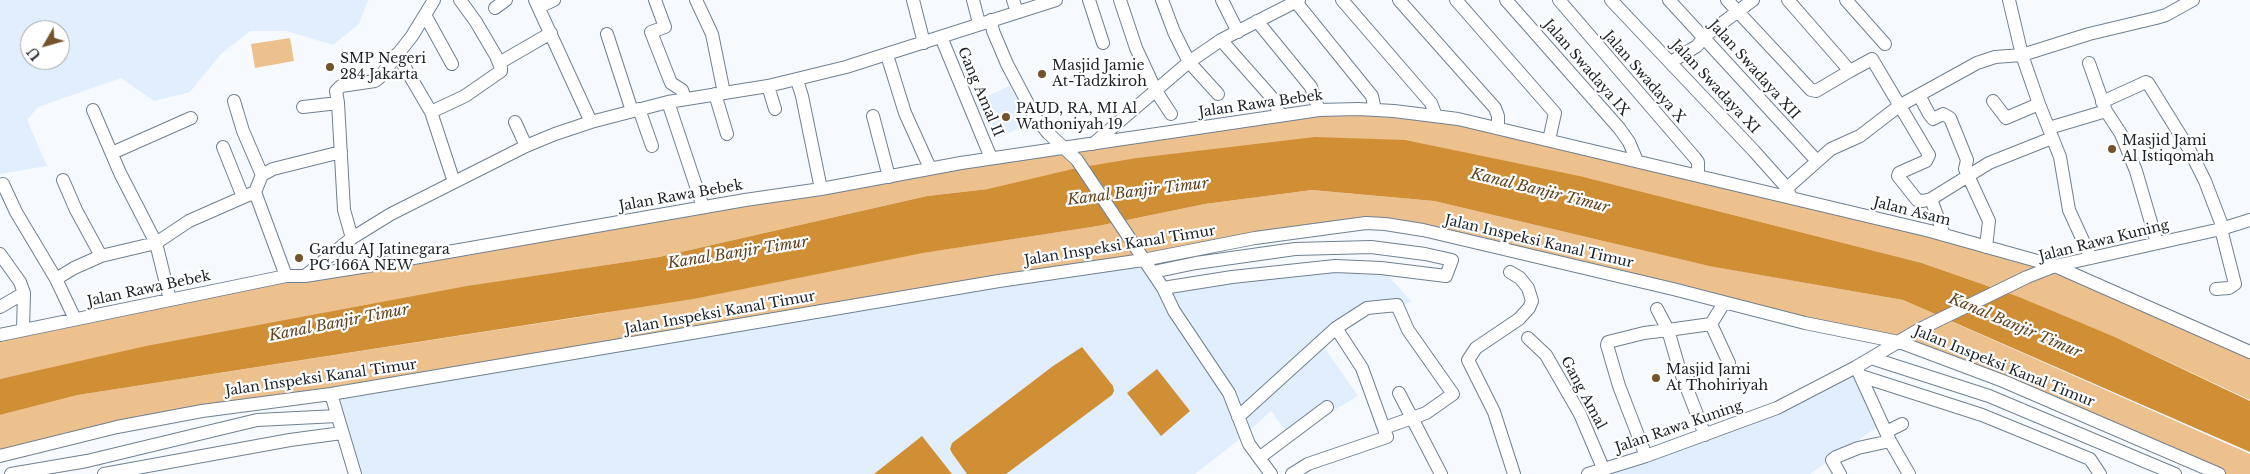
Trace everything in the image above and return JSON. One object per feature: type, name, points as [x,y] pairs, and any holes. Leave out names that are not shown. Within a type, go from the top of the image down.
[{"type":"street","points":[[352,238],[344,210],[337,88],[375,81],[425,16],[434,0]]},
{"type":"street","points":[[430,112],[465,96],[485,84],[501,71],[499,63],[476,22],[460,0]]},
{"type":"street","points":[[495,8],[506,0]]},
{"type":"street","points":[[554,0],[537,3],[592,122]]},
{"type":"street","points":[[655,0],[665,27],[651,32],[671,84],[682,90],[685,98]]},
{"type":"street","points":[[696,0],[712,34],[719,94],[727,134]]},
{"type":"street","points":[[913,0],[924,43]]},
{"type":"street","points":[[973,0],[993,32],[1025,100],[1048,133],[1078,160],[1143,260],[1153,272],[1174,312],[1229,393],[1249,444],[1271,474]]},
{"type":"street","points":[[305,276],[352,238],[391,214],[526,146],[592,122],[668,102],[797,80],[924,43],[985,22],[1015,6],[1056,0]]},
{"type":"street","points":[[1089,0],[1103,43]]},
{"type":"street","points":[[1120,0],[1136,48],[1156,91],[1171,114]]},
{"type":"street","points":[[1162,0],[1174,32],[1189,62],[1218,94]]},
{"type":"street","points":[[1222,0],[1238,32]]},
{"type":"street","points":[[1342,0],[1431,102],[1436,116]]},
{"type":"street","points":[[1399,0],[1495,108],[1498,116],[1498,128]]},
{"type":"street","points":[[1456,0],[1554,113],[1551,141]]},
{"type":"street","name":"Jalan Swadaya IX","points":[[1506,0],[1619,128],[1629,142],[1637,161]]},
{"type":"street","name":"Jalan Swadaya X","points":[[1558,0],[1695,158],[1698,162],[1698,176]]},
{"type":"street","name":"Jalan Swadaya XI","points":[[1611,0],[1674,65],[1789,194]]},
{"type":"street","name":"Jalan Swadaya XII","points":[[1669,0],[1707,39],[1817,161]]},
{"type":"street","points":[[1728,0],[1813,92],[1872,59],[1929,155],[1924,162],[1899,173],[1898,176],[1917,200],[1931,199],[1989,163],[2104,106],[2146,82],[2148,83],[2189,148],[2205,181],[2222,229],[2235,284],[2229,288],[2216,289]]},
{"type":"street","points":[[1674,65],[1697,46],[1741,16],[1753,0]]},
{"type":"street","points":[[1788,0],[1850,71]]},
{"type":"street","points":[[1846,0],[1885,44]]},
{"type":"street","points":[[2009,0],[2022,55],[2060,156],[2069,210],[2091,258]]},
{"type":"street","points":[[1789,194],[1817,161],[1831,149],[1860,136],[1900,106],[1984,60],[1994,57],[2022,55],[2089,34],[2166,15],[2192,0]]},
{"type":"street","points":[[1093,144],[1189,62],[1221,40],[1297,1],[1372,96],[1375,110]]},
{"type":"street","points":[[425,16],[452,64]]},
{"type":"street","points":[[1257,21],[1311,87],[1319,110]]},
{"type":"street","points":[[499,63],[551,33]]},
{"type":"street","points":[[607,34],[652,146]]},
{"type":"street","name":"Gang Amal II","points":[[940,37],[991,158]]},
{"type":"street","points":[[1221,40],[1274,100],[1280,116]]},
{"type":"street","points":[[397,54],[430,112],[454,182]]},
{"type":"street","points":[[887,55],[905,113],[930,168]]},
{"type":"street","points":[[2088,63],[2104,106],[2121,134],[2129,153],[2157,243]]},
{"type":"street","points":[[797,80],[821,189]]},
{"type":"street","points":[[768,86],[776,109]]},
{"type":"street","points":[[1919,95],[1928,114],[1933,119],[1943,114],[1950,118],[1967,162],[1964,166],[1989,221],[1986,247]]},
{"type":"street","points":[[234,101],[243,131],[262,175]]},
{"type":"street","points":[[1993,101],[2006,118],[2039,104]]},
{"type":"street","points":[[668,102],[703,207]]},
{"type":"street","points":[[303,107],[338,103]]},
{"type":"street","points":[[93,110],[120,173],[156,243],[170,300]]},
{"type":"street","name":"Jalan Rawa Bebek","points":[[0,335],[286,276],[305,276],[529,239],[703,207],[821,189],[930,168],[1062,146],[1093,144],[1319,110],[1375,110],[1436,116],[1551,141]]},
{"type":"street","points":[[873,116],[889,177]]},
{"type":"street","points":[[112,152],[191,118]]},
{"type":"street","points":[[515,122],[526,146]]},
{"type":"street","name":"Jalan Asam","points":[[1551,141],[1698,176],[1789,194],[2055,266],[2250,352]]},
{"type":"street","points":[[223,147],[243,197]]},
{"type":"street","points":[[286,276],[255,192],[262,175],[273,169],[341,152]]},
{"type":"street","points":[[63,180],[76,210],[101,256]]},
{"type":"street","points":[[4,184],[16,212],[56,279],[75,319]]},
{"type":"street","points":[[56,279],[74,268],[101,256],[156,243],[189,221],[255,192]]},
{"type":"street","points":[[1931,199],[1944,235]]},
{"type":"street","name":"Jalan Rawa Kuning","points":[[1588,474],[1646,456],[1777,408],[1858,372],[1871,358],[1920,329],[2027,277],[2055,266],[2222,229],[2250,220]]},
{"type":"street","name":"Jalan Inspeksi Kanal Timur","points":[[0,456],[117,427],[202,411],[331,394],[999,281],[1143,260],[1264,237],[1346,225],[1385,224],[1516,251],[1805,323],[1899,342],[2003,381],[2219,474]]},
{"type":"street","points":[[1153,272],[1196,263],[1295,249],[1371,247],[1425,254],[1452,260],[1446,276],[1381,268],[1335,266],[1232,277],[1163,288]]},
{"type":"street","points":[[0,254],[20,282],[24,293],[23,330]]},
{"type":"street","points":[[1510,272],[1520,278],[1528,288],[1532,301],[1529,308],[1519,319],[1476,348],[1468,360],[1494,412],[1514,474]]},
{"type":"street","points":[[0,307],[24,293]]},
{"type":"street","points":[[1711,324],[1724,303]]},
{"type":"street","points":[[1238,417],[1336,328],[1367,308],[1397,304],[1408,330],[1453,394],[1426,412],[1384,428]]},
{"type":"street","points":[[1657,309],[1668,330],[1679,368],[1704,435]]},
{"type":"street","points":[[1646,456],[1619,386],[1607,343],[1644,333],[1711,324]]},
{"type":"street","points":[[1711,324],[1729,363]]},
{"type":"street","points":[[1292,474],[1308,464],[1385,438],[1387,435],[1362,368],[1336,328]]},
{"type":"street","name":"Gang Amal","points":[[1528,338],[1546,355],[1580,414],[1603,468]]},
{"type":"street","points":[[1871,358],[1989,396],[2175,474]]},
{"type":"street","points":[[1858,372],[2095,467],[2099,442]]},
{"type":"street","points":[[1858,372],[1888,436],[1909,474]]},
{"type":"street","points":[[1399,393],[1441,474]]},
{"type":"street","points":[[331,394],[355,474]]},
{"type":"street","points":[[1259,458],[1327,407]]},
{"type":"street","points":[[11,474],[87,461],[257,420],[337,416]]},
{"type":"street","points":[[1840,474],[1832,460],[1888,436],[1902,424]]},
{"type":"street","points":[[220,430],[224,452]]},
{"type":"street","points":[[104,474],[290,440],[342,433]]},
{"type":"shaded area","points":[[0,0],[368,0],[359,24],[333,45],[287,31],[250,31],[221,54],[190,92],[154,101],[121,78],[38,107],[27,120],[47,166],[0,174]]},
{"type":"shaded area","points":[[290,38],[294,61],[255,68],[251,44]]},
{"type":"shaded area","name":"PAUD, RA, MI Al Wathoniyah 19","points":[[1009,86],[1031,122],[994,140],[976,102]]},
{"type":"shaded area","points":[[1319,110],[1436,116],[2055,266],[2250,352],[2250,400],[2115,337],[1999,290],[1922,263],[1584,177],[988,189],[927,196],[659,257],[476,285],[0,379],[0,335],[286,276]]},
{"type":"shaded area","points":[[1312,190],[1434,201],[1705,265],[1903,300],[2250,454],[2250,474],[2215,474],[1941,357],[1382,224],[311,396],[0,456],[0,415],[78,395],[599,314],[750,287],[921,253],[1098,226],[1205,204]]},
{"type":"shaded area","points":[[1143,260],[1164,288],[1381,268],[1412,302],[1359,317],[1321,343],[1358,396],[1290,437],[1271,411],[1241,438],[1195,474],[360,474],[338,395]]},
{"type":"shaded area","points":[[1852,374],[1880,425],[1810,474],[1589,474]]},
{"type":"water","name":"Kanal Banjir Timur","points":[[1315,137],[1405,140],[1584,177],[1922,263],[2019,297],[2115,337],[2250,401],[2250,452],[1903,300],[1709,266],[1434,201],[1312,190],[1205,204],[1098,226],[923,253],[693,299],[78,395],[0,415],[0,379],[146,346],[467,286],[659,257],[927,196],[988,189],[1077,168],[1137,158]]},
{"type":"water","points":[[1082,347],[1113,386],[1114,391],[1112,395],[1006,474],[967,474],[950,449],[952,443],[1053,366]]},
{"type":"water","points":[[1157,369],[1190,411],[1161,436],[1127,393]]},
{"type":"water","points":[[922,436],[952,474],[874,474]]},
{"type":"place","name":"SMP Negeri 284 Jakarta","points":[[330,67]]},
{"type":"place","name":"Masjid Jamie At-Tadzkiroh","points":[[1042,74]]},
{"type":"place","name":"PAUD, RA, MI Al Wathoniyah 19","points":[[1006,117]]},
{"type":"place","name":"Masjid Jami Al Istiqomah","points":[[2112,149]]},
{"type":"place","name":"Gardu AJ Jatinegara PG 166A NEW","points":[[299,258]]},
{"type":"place","name":"Masjid Jami At Thohiriyah","points":[[1656,378]]}]
